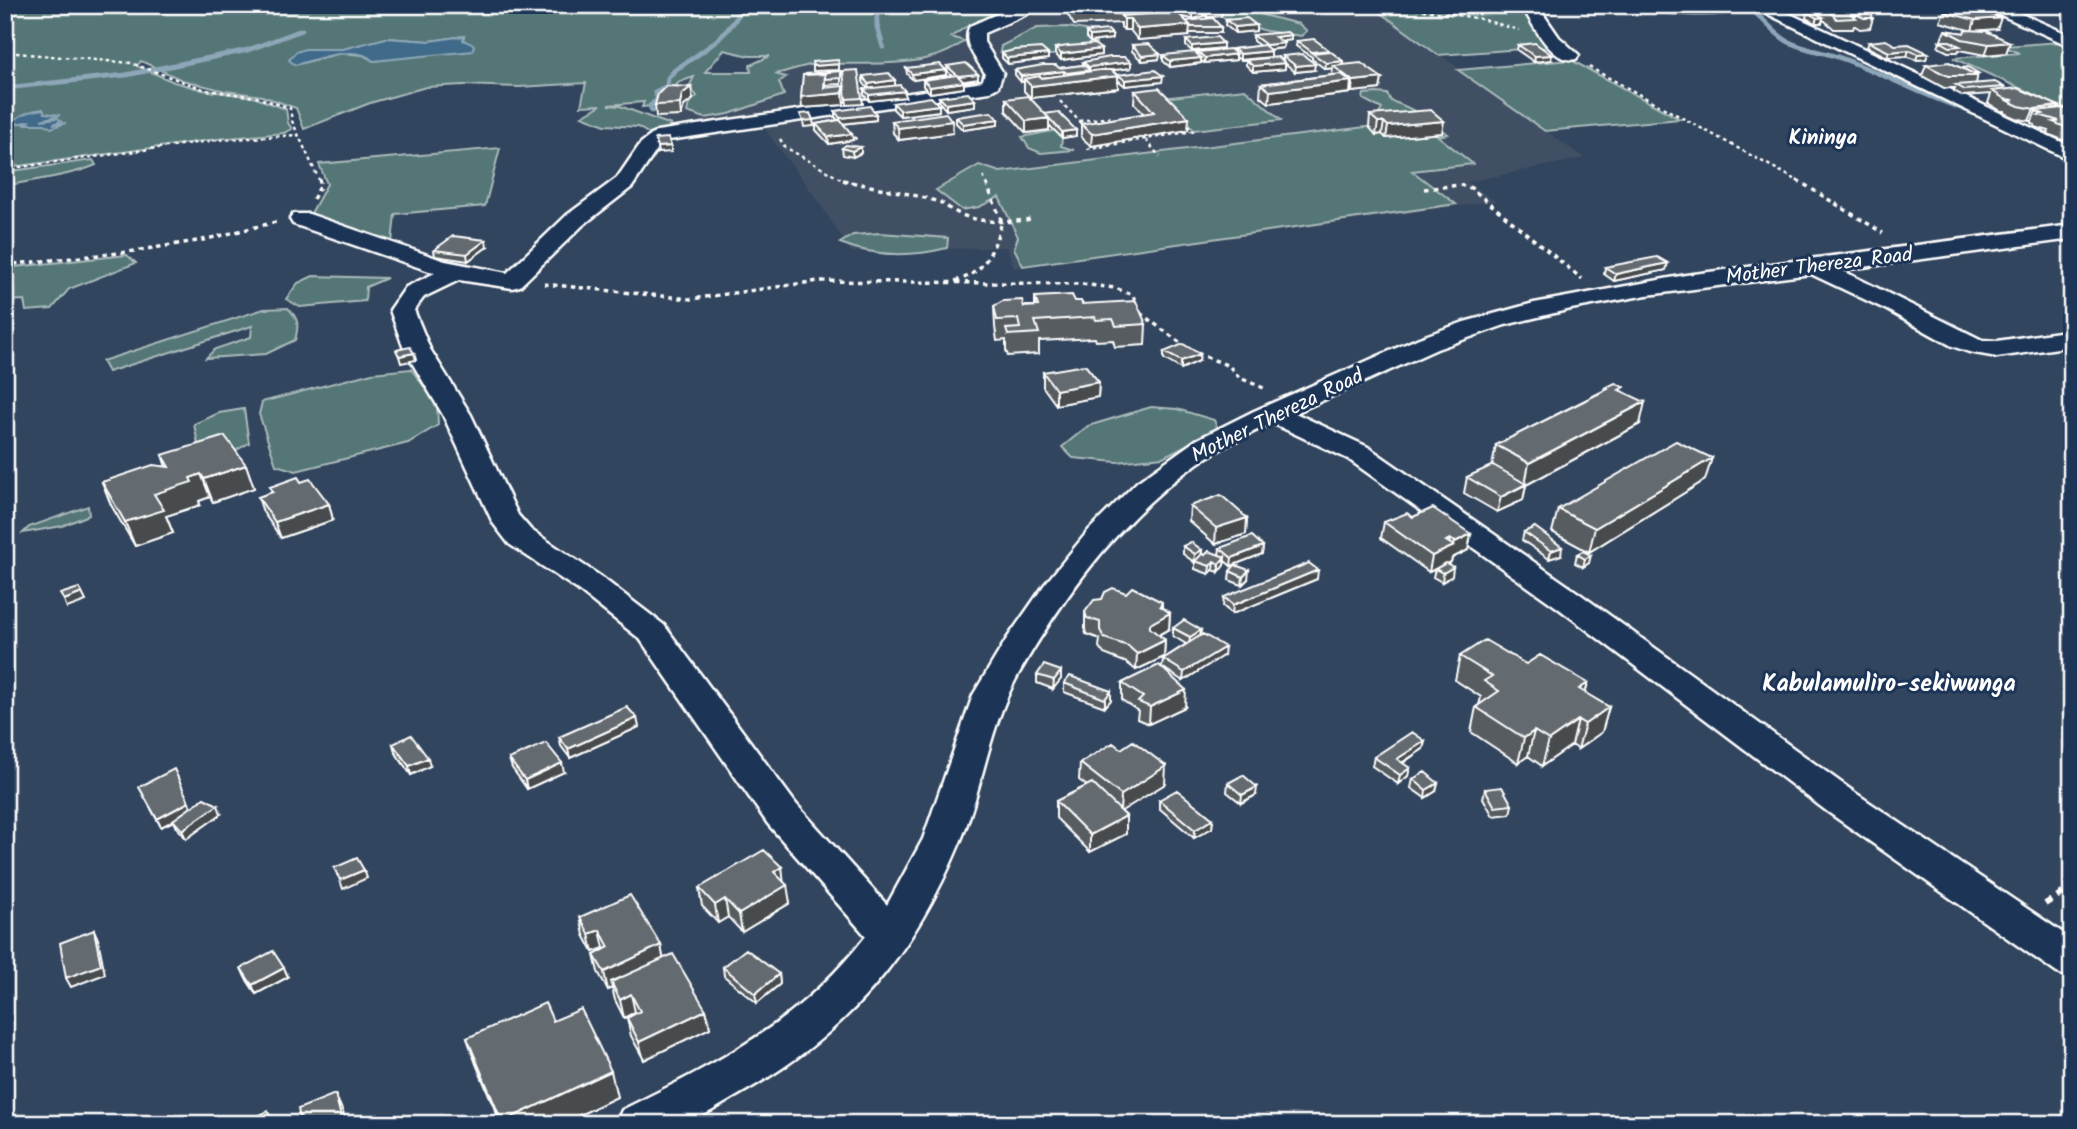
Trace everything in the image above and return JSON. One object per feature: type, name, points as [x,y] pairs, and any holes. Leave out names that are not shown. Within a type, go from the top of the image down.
[{"type":"street","points":[[301,219],[344,230],[426,264],[512,281],[577,219],[629,177],[653,139],[673,133],[982,88],[991,83],[994,73],[975,41],[976,30],[1021,11],[1027,5]]},
{"type":"street","points":[[1529,5],[1553,41],[1570,55]]},
{"type":"street","points":[[1757,5],[2072,155]]},
{"type":"street","points":[[1987,5],[2072,42]]},
{"type":"street","name":"Mother Thereza Road","points":[[639,1124],[739,1073],[794,1037],[834,1001],[889,935],[942,840],[982,716],[997,681],[1035,620],[1072,570],[1150,486],[1194,453],[1278,411],[1445,337],[1502,318],[1602,295],[2072,232]]},
{"type":"street","points":[[1814,266],[1903,309],[1961,341],[1979,347],[1997,349],[2072,338]]},
{"type":"street","points":[[456,272],[415,292],[402,310],[416,349],[457,415],[504,517],[520,537],[589,583],[652,632],[782,814],[889,935]]},
{"type":"street","points":[[1278,411],[1358,453],[1569,601],[1841,802],[2072,961]]},
{"type":"path","points":[[1388,5],[1477,18],[1553,41]]},
{"type":"path","points":[[5,265],[140,250],[301,219],[321,185],[296,129],[290,108],[256,96],[206,90],[175,81],[147,67],[92,58],[16,54]]},
{"type":"path","points":[[1570,55],[1783,172],[1917,254]]},
{"type":"path","points":[[1060,101],[1086,127]]},
{"type":"path","points":[[1079,121],[1110,117],[1122,130]]},
{"type":"path","points":[[770,120],[785,147],[844,181],[879,186],[943,202],[953,212],[1002,222],[1032,219]]},
{"type":"path","points":[[1087,149],[1193,131],[1184,121]]},
{"type":"path","points":[[844,126],[858,141]]},
{"type":"path","points":[[285,134],[296,129]]},
{"type":"path","points":[[5,169],[217,140],[299,135]]},
{"type":"path","points":[[1146,141],[1160,158]]},
{"type":"path","points":[[944,283],[970,278],[980,271],[990,257],[1002,222],[983,176]]},
{"type":"path","points":[[1423,189],[1460,185],[1471,187],[1602,295]]},
{"type":"path","points":[[512,281],[691,299],[819,282],[1081,284],[1133,295],[1139,312],[1157,328],[1195,352],[1228,366],[1240,378],[1266,389],[1278,411]]},
{"type":"shaded area","points":[[1117,5],[1370,5],[1584,158],[1467,182],[1495,201],[1014,268],[1007,247],[851,252],[817,199],[761,124],[661,131],[656,117],[660,105],[679,82],[695,76],[752,72],[898,28]]},
{"type":"green space","points":[[5,5],[1021,5],[966,27],[951,37],[964,41],[950,51],[933,57],[894,63],[817,64],[775,74],[786,77],[779,82],[784,95],[729,114],[705,118],[687,112],[689,104],[697,96],[689,87],[694,77],[679,82],[660,105],[642,107],[644,102],[608,105],[620,106],[671,125],[663,133],[649,134],[638,127],[605,125],[582,116],[601,105],[581,106],[586,83],[519,87],[426,87],[370,103],[304,129],[296,108],[262,96],[225,91],[182,80],[141,61],[137,66],[174,82],[203,90],[253,97],[286,109],[288,123],[292,129],[284,133],[218,139],[5,168]],"holes":[[[464,36],[463,40],[397,58],[374,61],[363,55],[341,53],[295,65],[296,52],[313,49],[343,49],[387,38],[430,41]],[[724,50],[749,56],[770,56],[750,65],[751,72],[705,72]]]},
{"type":"green space","points":[[1150,5],[1242,5],[1263,15],[1299,24],[1307,31],[1301,36],[1266,31],[1213,14],[1120,17],[1121,14]]},
{"type":"green space","points":[[1370,5],[1521,5],[1552,47],[1438,55]]},
{"type":"green space","points":[[1628,5],[1744,5],[1749,9],[1720,15],[1688,15],[1656,12]]},
{"type":"green space","points":[[1068,27],[1096,32],[1096,44],[1062,54],[1023,55],[1000,52],[1001,46],[1037,28]]},
{"type":"green space","points":[[2063,42],[2072,46],[2072,107],[2042,109],[2035,95],[1953,58],[2020,53],[2003,46]]},
{"type":"green space","points":[[1571,60],[1680,119],[1545,131],[1458,70]]},
{"type":"green space","points":[[1245,89],[1281,120],[1194,130],[1161,98]]},
{"type":"green space","points":[[1364,94],[1387,94],[1391,101],[1435,124],[1448,134],[1438,136],[1473,164],[1412,171],[1456,204],[1023,266],[1014,248],[1018,237],[999,197],[979,207],[962,210],[936,190],[979,165],[1000,172],[1382,125],[1376,119],[1382,109],[1363,99]]},
{"type":"green space","points":[[1057,130],[1063,132],[1061,146],[1074,150],[1041,153],[1029,148],[1022,137]]},
{"type":"green space","points":[[500,148],[485,206],[395,214],[392,243],[309,217],[327,184],[319,164]]},
{"type":"green space","points":[[93,160],[96,165],[74,172],[5,186],[5,173],[11,171]]},
{"type":"green space","points":[[880,233],[948,238],[947,248],[893,254],[866,251],[840,243],[853,235]]},
{"type":"green space","points":[[127,255],[136,263],[69,289],[52,309],[26,311],[24,300],[5,301],[5,268]]},
{"type":"green space","points":[[313,276],[387,278],[366,287],[365,301],[300,307],[286,299],[298,283]]},
{"type":"green space","points":[[288,308],[297,322],[295,340],[266,354],[206,358],[215,349],[251,337],[252,326],[108,372],[102,361],[264,309]]},
{"type":"green space","points":[[411,369],[437,404],[438,425],[408,443],[296,471],[276,465],[259,414],[262,402],[372,373]]},
{"type":"green space","points":[[1151,407],[1177,409],[1214,420],[1218,429],[1163,457],[1117,462],[1073,458],[1062,447],[1088,426]]},
{"type":"green space","points":[[244,409],[249,443],[235,451],[199,449],[194,424],[219,413]]},
{"type":"green space","points":[[88,506],[89,515],[62,526],[23,533],[29,527]]},
{"type":"water","points":[[464,36],[463,40],[474,45],[473,51],[373,61],[357,53],[346,53],[295,65],[289,60],[296,52],[305,49],[343,49],[386,38],[430,41]]},
{"type":"water","points":[[43,109],[45,113],[60,115],[41,120],[58,118],[61,121],[53,124],[66,123],[51,128],[45,124],[25,124],[30,121],[11,125],[25,114]]},
{"type":"building","points":[[1069,5],[1117,5],[1122,12],[1074,15]]},
{"type":"building","points":[[1813,5],[1848,5],[1870,12],[1873,18],[1852,15],[1856,18],[1837,19],[1829,11]]},
{"type":"building","points":[[1217,7],[1222,10],[1207,12],[1203,9]]},
{"type":"building","points":[[1973,8],[2001,18],[1975,20],[1944,12]]},
{"type":"building","points":[[1192,9],[1204,11],[1181,11]]},
{"type":"building","points":[[1177,12],[1190,25],[1138,29],[1130,19],[1121,16]]},
{"type":"building","points":[[1807,12],[1814,12],[1823,17],[1817,18]]},
{"type":"building","points":[[1213,18],[1221,27],[1190,27],[1186,21]]},
{"type":"building","points":[[1247,18],[1256,25],[1235,27],[1226,20]]},
{"type":"building","points":[[1108,30],[1112,34],[1090,36],[1086,32]]},
{"type":"building","points":[[1945,30],[1964,33],[1965,30],[1986,31],[2010,42],[1989,44],[1962,39]]},
{"type":"building","points":[[1287,32],[1291,35],[1275,37],[1284,43],[1266,45],[1253,35]]},
{"type":"building","points":[[1217,37],[1223,43],[1192,46],[1186,40]]},
{"type":"building","points":[[1314,39],[1329,50],[1312,52],[1297,41]]},
{"type":"building","points":[[1886,40],[1895,45],[1909,44],[1928,53],[1918,54],[1909,50],[1889,52],[1869,42]]},
{"type":"building","points":[[1940,41],[1950,41],[1960,46],[1950,47]]},
{"type":"building","points":[[1535,43],[1552,55],[1535,56],[1518,45]]},
{"type":"building","points":[[1094,44],[1101,49],[1061,54],[1055,48],[1068,46]]},
{"type":"building","points":[[1149,44],[1160,54],[1142,56],[1132,45]]},
{"type":"building","points":[[1264,45],[1271,51],[1240,54],[1233,49]]},
{"type":"building","points":[[1041,48],[1048,54],[1007,58],[1002,53],[1014,50]]},
{"type":"building","points":[[1230,49],[1236,54],[1205,58],[1198,52]]},
{"type":"building","points":[[1330,51],[1343,61],[1326,63],[1312,53]]},
{"type":"building","points":[[1195,52],[1201,58],[1170,61],[1163,55]]},
{"type":"building","points":[[1302,54],[1315,64],[1296,66],[1283,56]]},
{"type":"building","points":[[1125,57],[1131,62],[1089,67],[1083,62]]},
{"type":"building","points":[[1279,57],[1285,63],[1253,66],[1246,60]]},
{"type":"building","points":[[838,60],[839,64],[813,66],[812,62]]},
{"type":"building","points":[[1949,62],[1978,76],[1948,76],[1926,65]]},
{"type":"building","points":[[966,63],[978,74],[958,76],[947,66]]},
{"type":"building","points":[[1361,63],[1382,78],[1353,81],[1333,66]]},
{"type":"building","points":[[940,64],[946,70],[912,74],[906,68]]},
{"type":"building","points":[[1056,65],[1059,68],[1083,65],[1090,70],[1021,76],[1015,70]]},
{"type":"building","points":[[1968,67],[1978,73],[1962,68]]},
{"type":"building","points":[[858,70],[862,98],[846,99],[843,71]]},
{"type":"building","points":[[1111,70],[1118,76],[1031,86],[1024,79],[1040,76],[1042,78]]},
{"type":"building","points":[[1155,70],[1163,76],[1125,80],[1118,75]]},
{"type":"building","points":[[841,71],[841,78],[825,79],[825,74],[806,75],[806,74]]},
{"type":"building","points":[[889,73],[895,80],[868,84],[863,76]]},
{"type":"building","points":[[825,74],[824,88],[843,86],[843,93],[801,97],[803,75]]},
{"type":"building","points":[[1341,74],[1351,81],[1270,91],[1261,84]]},
{"type":"building","points":[[957,75],[964,82],[930,87],[923,80]]},
{"type":"building","points":[[1995,82],[2004,87],[1965,90],[1956,85]]},
{"type":"building","points":[[900,85],[905,91],[869,95],[864,89]]},
{"type":"building","points":[[666,86],[691,87],[682,94],[680,104],[655,105],[658,94]]},
{"type":"building","points":[[1159,88],[1189,118],[1092,134],[1081,124],[1154,112],[1135,91]]},
{"type":"building","points":[[2018,88],[2059,106],[2034,109],[2019,106],[2008,101],[2014,100],[2005,99],[1992,91]]},
{"type":"building","points":[[968,93],[975,100],[946,104],[939,97]]},
{"type":"building","points":[[1028,96],[1049,118],[1026,121],[1006,99]]},
{"type":"building","points":[[931,97],[939,105],[900,110],[893,103]]},
{"type":"building","points":[[870,106],[876,114],[840,118],[835,111]]},
{"type":"building","points":[[2063,108],[2072,112],[2072,128],[2053,122],[2059,121],[2039,115],[2043,114],[2036,111]]},
{"type":"building","points":[[1431,110],[1444,121],[1388,126],[1370,115]]},
{"type":"building","points":[[991,112],[998,119],[963,124],[956,117]]},
{"type":"building","points":[[1058,112],[1076,130],[1062,132],[1045,114]]},
{"type":"building","points":[[810,113],[813,120],[803,121],[800,114]]},
{"type":"building","points":[[946,113],[952,121],[898,128],[892,121]]},
{"type":"building","points":[[840,120],[852,134],[828,137],[816,124]]},
{"type":"building","points":[[668,138],[671,146],[657,147],[655,139]]},
{"type":"building","points":[[846,145],[861,147],[852,151],[842,148]]},
{"type":"building","points":[[453,236],[486,240],[467,254],[434,250]]},
{"type":"building","points":[[1657,257],[1668,263],[1616,274],[1605,267]]},
{"type":"building","points":[[1072,295],[1075,301],[1081,301],[1082,304],[1136,301],[1146,324],[1116,326],[1113,319],[1096,320],[1095,317],[1035,321],[1039,333],[1008,335],[1006,329],[1020,328],[1018,319],[997,320],[994,306],[1003,301],[1022,300],[1024,307],[1038,306],[1035,297]]},
{"type":"building","points":[[1183,344],[1200,354],[1181,361],[1164,352]]},
{"type":"building","points":[[410,347],[414,353],[399,356],[396,350]]},
{"type":"building","points":[[1085,365],[1099,382],[1056,390],[1043,372]]},
{"type":"building","points":[[1615,383],[1624,387],[1619,390],[1645,402],[1529,463],[1496,445],[1608,389],[1605,388]]},
{"type":"building","points":[[225,436],[246,465],[204,479],[201,474],[190,478],[192,482],[154,494],[164,510],[125,522],[102,482],[153,465],[169,467],[162,455]]},
{"type":"building","points":[[1676,441],[1712,458],[1595,528],[1558,509]]},
{"type":"building","points":[[1493,465],[1526,484],[1501,497],[1467,477]]},
{"type":"building","points":[[298,477],[301,482],[310,479],[329,504],[275,522],[258,497],[273,492],[270,487]]},
{"type":"building","points":[[1221,495],[1247,518],[1216,528],[1190,506]]},
{"type":"building","points":[[1433,508],[1471,534],[1455,542],[1450,539],[1446,541],[1454,546],[1432,556],[1384,522],[1407,513],[1413,517]]},
{"type":"building","points":[[1535,527],[1562,547],[1551,551],[1524,532]]},
{"type":"building","points":[[1252,536],[1263,546],[1232,558],[1220,548]]},
{"type":"building","points":[[1191,542],[1202,550],[1195,554],[1183,546]]},
{"type":"building","points":[[1209,551],[1225,557],[1219,564],[1214,561],[1210,566],[1195,561],[1202,554],[1205,555]]},
{"type":"building","points":[[1583,551],[1591,555],[1585,559],[1577,554]]},
{"type":"building","points":[[1309,563],[1318,570],[1233,605],[1224,597]]},
{"type":"building","points":[[1446,563],[1453,567],[1443,573],[1435,569]]},
{"type":"building","points":[[1235,565],[1249,570],[1243,577],[1230,571]]},
{"type":"building","points":[[1132,587],[1162,602],[1160,606],[1170,613],[1150,624],[1150,628],[1165,640],[1137,654],[1128,646],[1104,638],[1100,622],[1087,618],[1085,612],[1094,600],[1102,599],[1105,592],[1113,588],[1126,593]]},
{"type":"building","points":[[79,588],[82,593],[64,600],[60,594]]},
{"type":"building","points":[[1184,620],[1201,630],[1190,637],[1173,628]]},
{"type":"building","points":[[1203,634],[1225,647],[1184,672],[1163,659]]},
{"type":"building","points":[[1485,640],[1526,664],[1540,655],[1588,683],[1579,689],[1609,707],[1585,724],[1578,720],[1549,740],[1534,731],[1524,738],[1476,707],[1499,691],[1484,681],[1492,676],[1460,656]]},
{"type":"building","points":[[1044,665],[1061,671],[1054,680],[1037,675]]},
{"type":"building","points":[[1159,665],[1186,690],[1150,707],[1138,702],[1143,697],[1122,683]]},
{"type":"building","points":[[1070,676],[1111,691],[1105,699],[1064,683]]},
{"type":"building","points":[[627,707],[637,718],[568,749],[559,737]]},
{"type":"building","points":[[1412,732],[1425,741],[1397,759],[1410,768],[1400,775],[1374,757]]},
{"type":"building","points":[[411,735],[428,758],[409,766],[393,744]]},
{"type":"building","points":[[1133,741],[1166,766],[1121,795],[1080,763],[1113,743],[1121,749]]},
{"type":"building","points":[[546,743],[562,763],[525,780],[509,759]]},
{"type":"building","points":[[174,769],[189,802],[157,819],[139,787]]},
{"type":"building","points":[[1425,772],[1438,783],[1426,790],[1413,779]]},
{"type":"building","points":[[1243,775],[1257,787],[1242,795],[1228,783]]},
{"type":"building","points":[[1092,783],[1126,816],[1090,835],[1056,801]]},
{"type":"building","points":[[1502,787],[1512,805],[1495,807],[1485,789]]},
{"type":"building","points":[[1177,790],[1213,819],[1195,830],[1159,800]]},
{"type":"building","points":[[204,798],[218,805],[182,830],[173,820]]},
{"type":"building","points":[[764,850],[782,867],[774,872],[787,885],[739,914],[725,899],[715,905],[699,888]]},
{"type":"building","points":[[357,858],[364,870],[340,880],[334,868]]},
{"type":"building","points":[[630,895],[661,945],[604,972],[594,955],[609,947],[600,930],[589,934],[580,917]]},
{"type":"building","points":[[94,930],[101,965],[66,978],[60,943]]},
{"type":"building","points":[[746,949],[779,974],[755,994],[723,967]]},
{"type":"building","points":[[273,951],[284,968],[252,985],[241,968]]},
{"type":"building","points":[[673,954],[706,1010],[639,1042],[627,1018],[640,1011],[631,994],[620,1000],[611,982]]},
{"type":"building","points":[[545,1003],[553,1021],[581,1009],[611,1071],[502,1122],[467,1038]]},
{"type":"building","points":[[335,1094],[343,1124],[301,1124],[298,1109]]},
{"type":"building","points":[[268,1111],[273,1124],[241,1124]]},
{"type":"waterway","points":[[652,111],[650,106],[658,99],[655,92],[667,86],[668,78],[675,70],[723,34],[738,16],[743,5]]},
{"type":"waterway","points":[[877,5],[877,26],[883,47]]},
{"type":"waterway","points":[[1255,7],[1277,5]]},
{"type":"waterway","points":[[1641,5],[1678,10],[1747,7]]},
{"type":"waterway","points":[[1747,7],[1789,42],[1839,57],[1967,110]]},
{"type":"waterway","points":[[5,88],[126,75],[248,50],[302,30]]},
{"type":"district","name":"Kininya","points":[[1823,137]]},
{"type":"district","name":"Kabulamuliro-sekiwunga","points":[[1889,683]]}]
